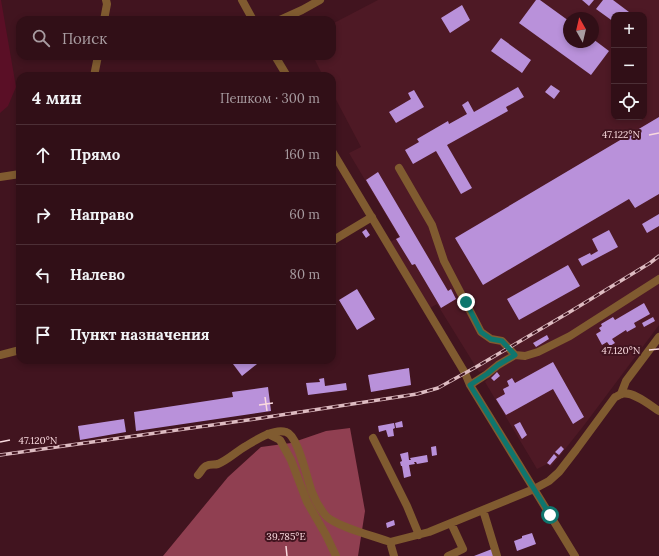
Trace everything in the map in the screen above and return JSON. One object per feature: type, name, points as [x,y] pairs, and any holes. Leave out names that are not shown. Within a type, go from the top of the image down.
[{"type":"street","points":[[105,16],[107,4],[106,0]]},
{"type":"street","points":[[242,0],[251,16]]},
{"type":"street","points":[[289,16],[302,10],[309,3],[320,0]]},
{"type":"street","points":[[95,72],[97,60]]},
{"type":"street","points":[[277,60],[285,72]]},
{"type":"street","points":[[336,158],[470,385],[575,556]]},
{"type":"street","points":[[399,168],[432,225],[444,261],[481,332],[491,339],[502,341],[515,355]]},
{"type":"street","points":[[0,177],[16,175]]},
{"type":"street","points":[[336,239],[372,217]]},
{"type":"street","points":[[470,385],[515,355],[525,356],[538,352],[570,336],[659,279]]},
{"type":"street","points":[[621,394],[626,381],[659,337]]},
{"type":"street","points":[[0,355],[16,351]]},
{"type":"street","points":[[198,475],[205,466],[209,464],[217,465],[221,463],[262,436],[284,431],[293,438],[297,446],[312,492],[318,505],[326,515],[332,521],[343,526],[390,542],[429,532],[534,489],[549,481],[559,472],[616,397],[621,394],[626,393],[634,395],[659,411]]},
{"type":"street","points":[[268,434],[280,440],[291,460],[307,502],[336,556]]},
{"type":"street","points":[[373,438],[419,535]]},
{"type":"street","points":[[483,510],[497,556]]},
{"type":"street","points":[[448,556],[463,550],[451,523]]},
{"type":"street","points":[[390,542],[394,556]]},
{"type":"shaded area","points":[[0,0],[16,87],[8,106],[0,113]]},
{"type":"shaded area","points":[[378,0],[659,0],[659,325],[551,467],[547,464],[537,469],[485,382],[489,377],[485,371],[479,372],[437,304],[430,308],[390,242],[399,237],[349,153],[361,147],[336,100],[336,72],[321,72],[315,60],[336,60],[336,22]]},
{"type":"shaded area","points":[[350,428],[365,511],[358,556],[163,556],[228,477],[261,447],[291,443],[326,431]]},
{"type":"building","points":[[536,0],[540,0],[563,17],[563,48],[599,48],[599,44],[609,51],[591,75],[519,23]]},
{"type":"building","points":[[582,0],[594,0],[589,6]]},
{"type":"building","points":[[603,0],[613,0],[629,12],[611,12],[611,20],[596,9]]},
{"type":"building","points":[[462,5],[470,20],[450,33],[441,18]]},
{"type":"building","points":[[501,38],[531,60],[522,73],[491,51]]},
{"type":"building","points":[[551,85],[560,91],[554,99],[545,92]]},
{"type":"building","points":[[518,87],[524,97],[506,107],[508,111],[447,145],[472,188],[461,194],[436,151],[413,164],[405,150],[419,142],[417,139],[448,121],[449,124],[467,114],[462,105],[468,101],[474,112]]},
{"type":"building","points":[[414,90],[424,107],[396,123],[389,112],[411,99],[408,93]]},
{"type":"building","points":[[659,117],[659,194],[635,208],[629,199],[483,285],[455,238]]},
{"type":"building","points":[[378,172],[448,291],[451,289],[456,299],[441,308],[415,264],[412,265],[396,239],[400,237],[366,180]]},
{"type":"building","points":[[659,214],[659,226],[647,233],[642,224]]},
{"type":"building","points":[[366,229],[370,235],[366,238],[362,232]]},
{"type":"building","points":[[609,230],[618,247],[582,266],[578,259],[598,251],[592,239]]},
{"type":"building","points":[[568,265],[580,286],[519,320],[507,299]]},
{"type":"building","points":[[357,289],[375,319],[357,330],[339,300]]},
{"type":"building","points":[[644,303],[650,314],[634,323],[636,327],[627,332],[626,330],[612,339],[615,343],[610,346],[607,342],[602,345],[596,334],[601,331],[599,328],[602,326],[601,324],[613,317],[615,320]]},
{"type":"building","points":[[653,317],[655,321],[644,327],[642,323]]},
{"type":"building","points":[[547,335],[549,339],[536,347],[533,343]]},
{"type":"building","points":[[553,362],[584,417],[573,424],[553,389],[506,415],[496,399],[505,394],[503,389],[509,386],[507,381],[512,378],[515,383]]},
{"type":"building","points":[[233,364],[257,364],[242,376]]},
{"type":"building","points":[[409,368],[411,385],[371,392],[368,375]]},
{"type":"building","points":[[497,372],[500,376],[494,381],[491,378]]},
{"type":"building","points":[[324,378],[325,386],[346,383],[347,390],[308,395],[306,383],[320,382],[319,379]]},
{"type":"building","points":[[268,387],[271,411],[136,431],[134,412],[233,397],[232,392]]},
{"type":"building","points":[[124,419],[126,432],[80,440],[78,426]]},
{"type":"building","points":[[402,421],[403,427],[396,428],[395,423]]},
{"type":"building","points":[[520,422],[527,435],[522,439],[514,425]]},
{"type":"building","points":[[394,423],[394,436],[388,437],[386,430],[379,432],[378,426]]},
{"type":"building","points":[[436,446],[437,455],[432,456],[431,447]]},
{"type":"building","points":[[561,446],[564,449],[559,455],[555,452]]},
{"type":"building","points":[[408,452],[409,460],[411,460],[410,458],[427,455],[428,462],[417,464],[414,462],[415,464],[409,465],[411,476],[404,478],[400,462],[402,461],[400,454]]},
{"type":"building","points":[[554,454],[557,457],[550,465],[547,463]]},
{"type":"building","points":[[394,520],[395,525],[387,528],[386,523]]},
{"type":"building","points":[[532,533],[536,544],[517,551],[514,541],[522,538],[522,536]]},
{"type":"building","points":[[492,549],[495,556],[474,556]]},
{"type":"railway","points":[[0,455],[255,419],[417,394],[438,388],[568,313],[659,256]]},
{"type":"route","points":[[466,302],[481,332],[491,339],[502,341],[515,355],[470,385],[550,515]]}]
